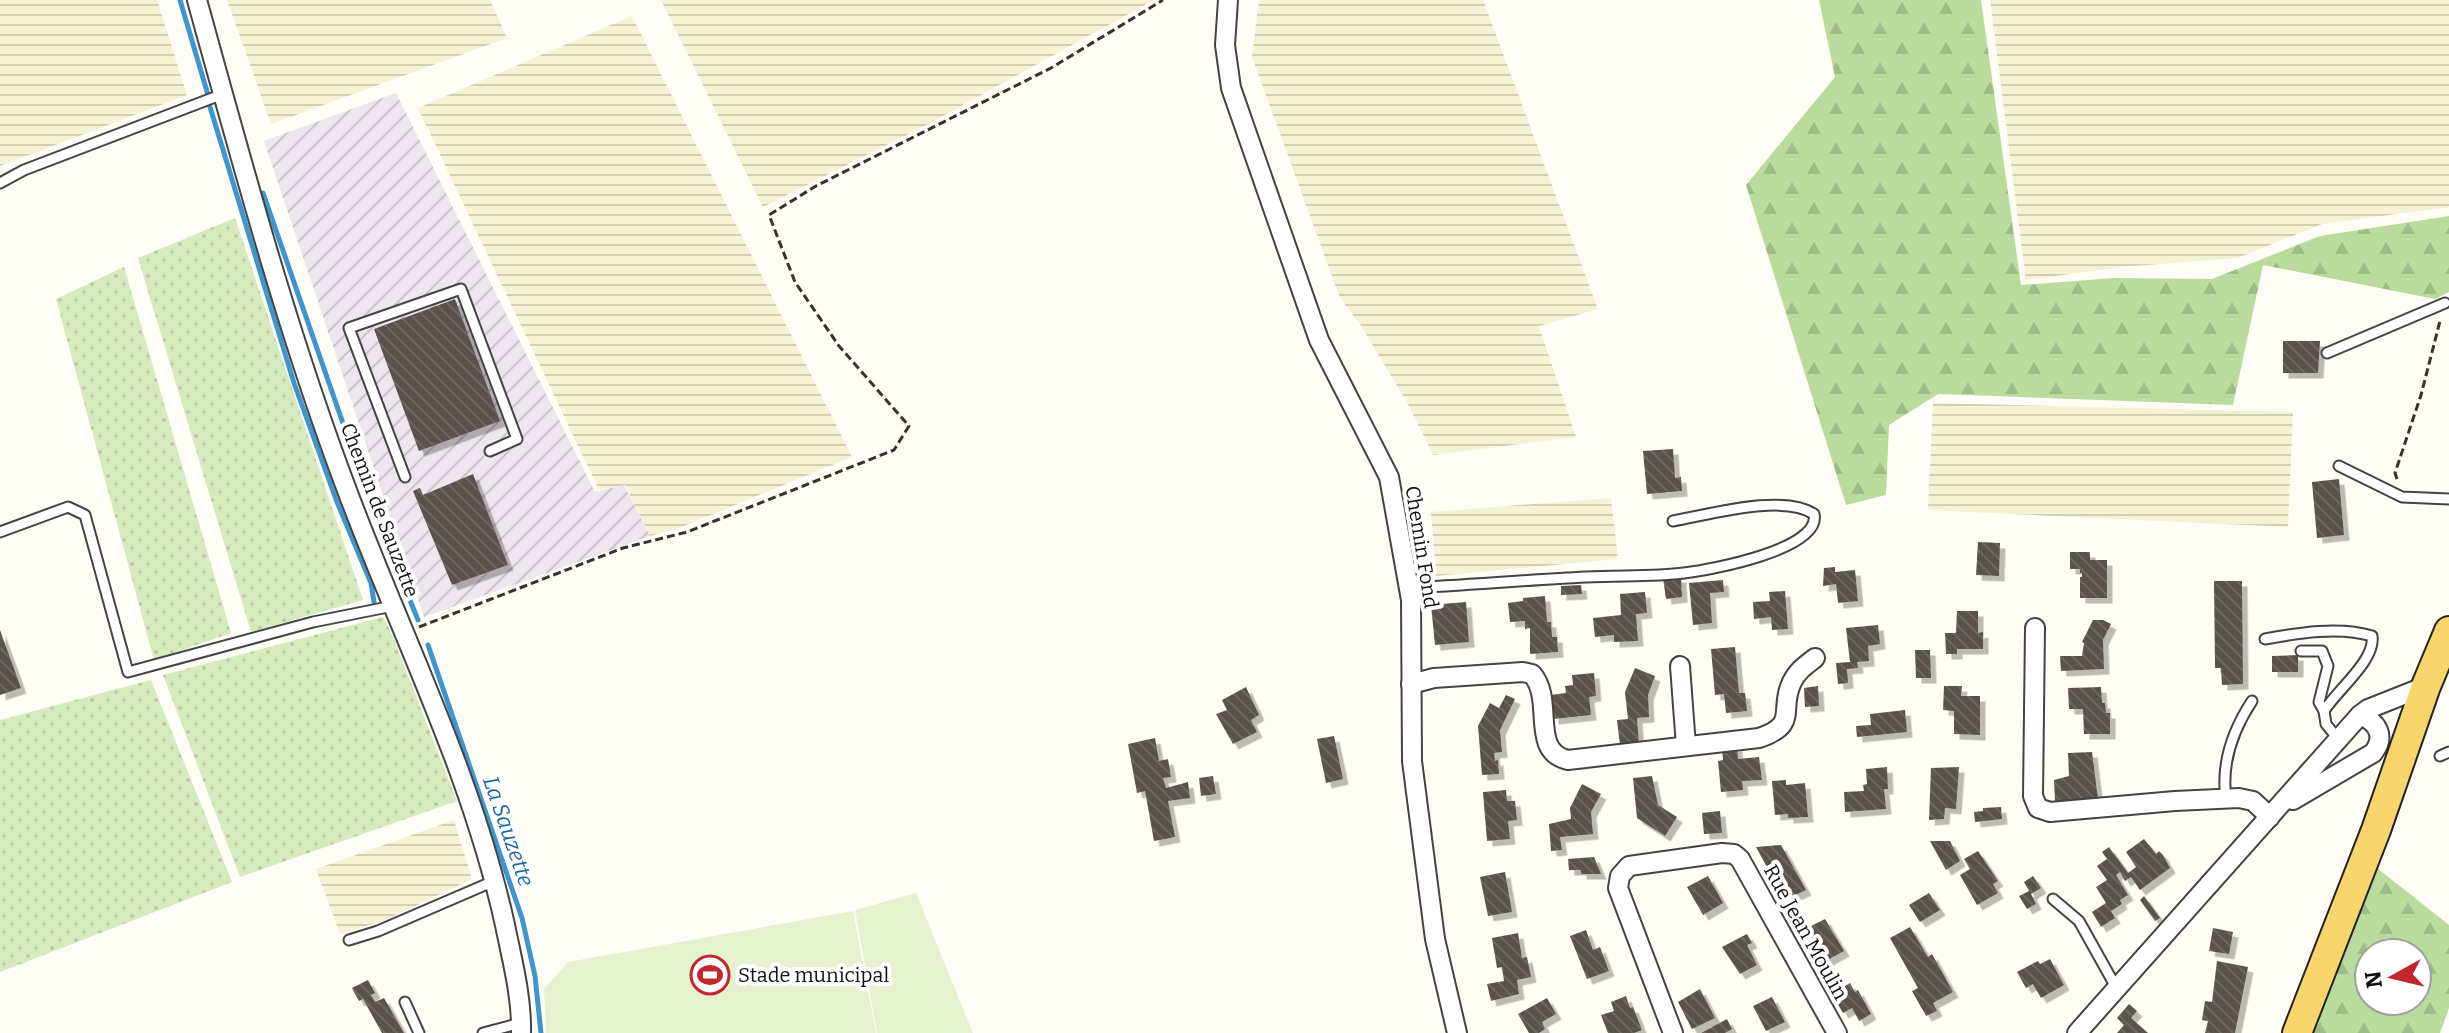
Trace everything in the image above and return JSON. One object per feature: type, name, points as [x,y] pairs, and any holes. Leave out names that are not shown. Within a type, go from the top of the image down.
[{"type":"main road","points":[[2297,1033],[2449,631]]},
{"type":"street","name":"Chemin de Sauzette","points":[[197,0],[311,392],[465,783],[494,881],[514,965],[521,1028]]},
{"type":"street","name":"Chemin Fond","points":[[1228,0],[1225,45],[1231,88],[1319,340],[1389,477],[1409,588],[1412,761],[1433,924],[1457,1033]]},
{"type":"street","points":[[2035,628],[2033,796],[2038,808],[2050,812],[2226,799],[2253,801],[2274,813]]},
{"type":"street","points":[[1411,684],[1434,678],[1532,674],[1542,691],[1546,744],[1558,758],[1568,760],[1759,738],[1776,733],[1784,723],[1790,685],[1798,672],[1815,658]]},
{"type":"street","points":[[1680,666],[1686,746]]},
{"type":"street","points":[[2077,1033],[2360,715],[2426,686]]},
{"type":"street","points":[[2274,813],[2373,753],[2380,745],[2380,734],[2375,724],[2360,715]]},
{"type":"street","name":"Rue Jean Moulin","points":[[1673,1033],[1618,888],[1620,876],[1629,866],[1722,853],[1734,854],[1740,859],[1837,1033]]},
{"type":"lane","points":[[0,183],[24,170],[223,94]]},
{"type":"lane","points":[[405,477],[349,328],[461,289],[517,439],[490,451]]},
{"type":"lane","points":[[2327,353],[2445,303]]},
{"type":"lane","points":[[2339,466],[2402,497],[2449,499]]},
{"type":"lane","points":[[1409,588],[1684,573],[1748,561],[1788,545],[1813,529],[1815,521],[1814,514],[1795,506],[1752,506],[1673,521]]},
{"type":"lane","points":[[0,532],[68,507],[85,515],[128,672],[313,622],[393,606]]},
{"type":"lane","points":[[2265,639],[2329,632],[2372,636],[2373,646],[2368,657],[2324,711]]},
{"type":"lane","points":[[2301,651],[2322,651],[2328,666],[2319,702],[2326,724],[2338,739]]},
{"type":"lane","points":[[2226,799],[2224,781],[2235,726],[2252,701]]},
{"type":"lane","points":[[349,940],[378,931],[494,881]]},
{"type":"lane","points":[[2053,899],[2079,921],[2117,989]]},
{"type":"lane","points":[[405,1002],[419,1033]]},
{"type":"lane","points":[[483,1033],[521,1028]]},
{"type":"path","points":[[406,632],[623,548],[687,532],[894,450],[909,426],[839,346],[795,282],[769,215],[816,186],[1051,68],[1163,0]]},
{"type":"path","points":[[2402,497],[2395,473],[2421,395],[2445,303]]},
{"type":"shaded area","points":[[0,0],[157,0],[187,95],[0,166]]},
{"type":"shaded area","points":[[227,0],[490,0],[507,38],[271,124]]},
{"type":"shaded area","points":[[661,0],[1154,0],[921,128],[763,207]]},
{"type":"shaded area","points":[[1259,0],[1483,0],[1598,309],[1539,326],[1576,437],[1433,455],[1407,402],[1360,324],[1340,298],[1252,57]]},
{"type":"shaded area","points":[[1990,0],[2449,0],[2449,207],[2322,224],[2237,258],[2121,267],[2026,280]]},
{"type":"shaded area","points":[[632,16],[852,457],[679,528],[650,536],[625,485],[599,490],[418,108]]},
{"type":"shaded area","points":[[396,93],[595,492],[624,485],[650,536],[424,617],[264,141]]},
{"type":"shaded area","points":[[1933,403],[2293,412],[2288,527],[1928,510]]},
{"type":"shaded area","points":[[1611,498],[1618,559],[1436,576],[1431,512]]},
{"type":"shaded area","points":[[454,820],[472,879],[386,920],[340,934],[316,869]]},
{"type":"green space","points":[[1819,0],[1981,0],[2021,285],[2114,278],[2212,279],[2320,236],[2449,216],[2449,292],[2435,299],[2263,265],[2233,405],[1938,394],[1889,425],[1886,495],[1846,505],[1746,185],[1835,77]]},
{"type":"green space","points":[[235,218],[363,600],[251,632],[138,258]]},
{"type":"green space","points":[[124,267],[231,633],[154,660],[56,299]]},
{"type":"green space","points":[[383,617],[457,801],[240,877],[163,675]]},
{"type":"green space","points":[[151,680],[232,882],[0,972],[0,720]]},
{"type":"green space","points":[[2372,864],[2449,925],[2449,1008],[2440,1033],[2309,1033]]},
{"type":"green space","points":[[916,893],[973,1033],[877,1033],[855,910]]},
{"type":"green space","name":"Stade municipal","points":[[853,911],[876,1033],[546,1033],[544,989],[568,962]]},
{"type":"building","points":[[455,299],[500,421],[419,451],[374,329]]},
{"type":"building","points":[[2283,341],[2320,341],[2318,373],[2283,373]]},
{"type":"building","points":[[1673,449],[1675,478],[1681,477],[1682,491],[1647,494],[1643,451]]},
{"type":"building","points":[[473,474],[508,565],[452,585],[413,491],[420,488],[423,495]]},
{"type":"building","points":[[2339,479],[2344,535],[2317,538],[2312,482]]},
{"type":"building","points":[[1978,542],[2000,543],[1999,576],[1976,575]]},
{"type":"building","points":[[2070,552],[2090,552],[2090,560],[2107,560],[2107,598],[2080,598],[2082,573],[2080,569],[2070,569]]},
{"type":"building","points":[[1835,567],[1835,572],[1855,570],[1858,601],[1838,603],[1836,584],[1823,586],[1824,568]]},
{"type":"building","points":[[1681,577],[1682,597],[1666,599],[1663,578]]},
{"type":"building","points":[[1723,580],[1724,592],[1710,593],[1712,623],[1693,625],[1689,583]]},
{"type":"building","points":[[2214,581],[2242,581],[2243,684],[2222,685],[2221,668],[2215,668]]},
{"type":"building","points":[[1581,585],[1582,594],[1561,595],[1561,586]]},
{"type":"building","points":[[1785,591],[1788,629],[1772,630],[1771,617],[1754,619],[1753,602],[1770,601],[1769,592]]},
{"type":"building","points":[[1645,592],[1647,613],[1636,614],[1638,641],[1614,642],[1614,635],[1595,637],[1593,618],[1621,615],[1620,594]]},
{"type":"building","points":[[1545,596],[1547,622],[1551,622],[1552,637],[1557,637],[1558,652],[1530,654],[1530,628],[1525,629],[1525,621],[1510,622],[1508,603]]},
{"type":"building","points":[[1466,602],[1469,642],[1435,645],[1431,605]]},
{"type":"building","points":[[1957,611],[1978,611],[1978,633],[1983,632],[1983,649],[1957,649],[1957,654],[1946,654],[1945,633],[1956,633]]},
{"type":"building","points":[[2093,620],[2111,624],[2103,640],[2104,669],[2061,671],[2060,656],[2082,656],[2082,642]]},
{"type":"building","points":[[1878,625],[1880,644],[1868,646],[1869,661],[1857,662],[1858,668],[1847,669],[1848,683],[1838,684],[1836,663],[1850,662],[1846,628]]},
{"type":"building","points":[[0,630],[21,688],[0,695]]},
{"type":"building","points":[[1735,647],[1739,693],[1745,693],[1747,711],[1726,713],[1724,694],[1715,695],[1711,649]]},
{"type":"building","points":[[1915,650],[1930,650],[1931,678],[1916,678]]},
{"type":"building","points":[[2298,655],[2298,672],[2272,672],[2272,656]]},
{"type":"building","points":[[1635,668],[1655,676],[1648,695],[1649,717],[1637,718],[1639,743],[1620,745],[1617,720],[1628,719],[1625,692]]},
{"type":"building","points":[[1594,673],[1596,696],[1589,697],[1591,715],[1553,719],[1551,695],[1566,693],[1565,686],[1573,685],[1572,675]]},
{"type":"building","points":[[1818,686],[1819,706],[1805,707],[1804,688]]},
{"type":"building","points":[[1944,686],[1962,686],[1961,696],[1980,696],[1980,735],[1954,734],[1954,711],[1943,710]]},
{"type":"building","points":[[1246,687],[1259,715],[1251,720],[1257,732],[1233,744],[1216,714],[1227,710],[1222,700]]},
{"type":"building","points":[[2101,687],[2102,703],[2105,703],[2106,713],[2110,713],[2110,734],[2084,734],[2083,709],[2069,709],[2068,688]]},
{"type":"building","points":[[1506,695],[1515,699],[1500,730],[1502,752],[1494,753],[1499,774],[1482,775],[1478,726],[1490,703],[1499,708]]},
{"type":"building","points":[[1905,710],[1907,732],[1857,737],[1856,726],[1871,725],[1870,714]]},
{"type":"building","points":[[1334,736],[1343,779],[1326,783],[1317,739]]},
{"type":"building","points":[[1155,738],[1159,761],[1168,759],[1171,777],[1163,778],[1166,788],[1188,782],[1190,798],[1168,801],[1175,837],[1154,841],[1145,791],[1137,793],[1128,744]]},
{"type":"building","points":[[1737,746],[1738,759],[1759,757],[1762,780],[1742,781],[1743,790],[1721,792],[1718,761],[1723,760],[1722,747]]},
{"type":"building","points":[[2092,752],[2098,799],[2055,801],[2054,780],[2069,776],[2068,753]]},
{"type":"building","points":[[1887,767],[1888,789],[1884,789],[1886,809],[1845,812],[1844,792],[1864,791],[1866,769]]},
{"type":"building","points":[[1959,767],[1956,809],[1945,808],[1944,819],[1929,820],[1931,768]]},
{"type":"building","points":[[1213,776],[1216,794],[1201,796],[1199,778]]},
{"type":"building","points":[[1652,776],[1658,805],[1677,817],[1665,836],[1637,818],[1633,778]]},
{"type":"building","points":[[1786,780],[1786,785],[1805,783],[1808,817],[1775,815],[1772,781]]},
{"type":"building","points":[[1582,784],[1601,794],[1591,812],[1593,834],[1560,837],[1562,850],[1551,851],[1549,824],[1571,819],[1570,808]]},
{"type":"building","points":[[1506,790],[1507,801],[1515,801],[1517,820],[1508,821],[1510,839],[1487,841],[1483,792]]},
{"type":"building","points":[[2001,807],[2002,819],[1975,822],[1974,812]]},
{"type":"building","points":[[1720,811],[1722,833],[1704,834],[1702,813]]},
{"type":"building","points":[[2144,839],[2156,854],[2159,851],[2163,855],[2170,868],[2140,890],[2131,877],[2125,881],[2120,872],[2116,875],[2128,895],[2120,900],[2122,904],[2111,911],[2115,918],[2101,927],[2092,912],[2106,903],[2096,887],[2107,880],[2097,866],[2107,859],[2102,852],[2109,847],[2128,873],[2136,867],[2126,852]]},
{"type":"building","points":[[1930,841],[1950,841],[1960,861],[1946,870]]},
{"type":"building","points":[[1781,845],[1806,890],[1785,900],[1756,847]]},
{"type":"building","points":[[1978,851],[1998,881],[1993,884],[1998,893],[1977,905],[1960,875],[1970,869],[1964,859]]},
{"type":"building","points":[[1594,857],[1601,874],[1581,874],[1581,870],[1569,870],[1568,859]]},
{"type":"building","points":[[1505,872],[1512,912],[1488,916],[1480,877]]},
{"type":"building","points":[[1708,876],[1723,903],[1703,915],[1687,887]]},
{"type":"building","points":[[2033,876],[2041,888],[2031,894],[2036,904],[2027,909],[2019,896],[2029,891],[2024,882]]},
{"type":"building","points":[[1929,893],[1940,910],[1920,922],[1909,905]]},
{"type":"building","points":[[2144,896],[2160,918],[2155,921],[2140,900]]},
{"type":"building","points":[[1825,919],[1844,951],[1817,966],[1806,946],[1814,942],[1807,928]]},
{"type":"building","points":[[1910,927],[1928,957],[1932,954],[1953,992],[1933,1003],[1937,1011],[1926,1016],[1912,991],[1918,988],[1890,938]]},
{"type":"building","points":[[2213,928],[2233,932],[2229,954],[2209,951]]},
{"type":"building","points":[[1586,930],[1593,950],[1600,947],[1609,971],[1587,979],[1570,936]]},
{"type":"building","points":[[1518,933],[1522,958],[1527,957],[1531,977],[1517,980],[1519,994],[1491,1001],[1487,984],[1504,981],[1502,967],[1497,968],[1492,938]]},
{"type":"building","points":[[1747,934],[1752,943],[1747,945],[1757,965],[1740,974],[1722,947]]},
{"type":"building","points":[[2050,959],[2064,985],[2041,998],[2033,984],[2026,988],[2017,972],[2038,961],[2040,964]]},
{"type":"building","points":[[2217,961],[2248,967],[2235,1033],[2205,1033],[2208,1021],[2202,1020],[2205,1001],[2212,1002]]},
{"type":"building","points":[[368,980],[375,993],[371,995],[375,1002],[384,998],[404,1033],[382,1033],[363,999],[359,1001],[352,988]]},
{"type":"building","points":[[1850,983],[1855,992],[1858,990],[1871,1014],[1859,1021],[1852,1008],[1843,1013],[1832,994]]},
{"type":"building","points":[[1700,989],[1715,1018],[1692,1029],[1678,1002]]},
{"type":"building","points":[[1626,996],[1642,1030],[1608,1033],[1601,1015],[1614,1011],[1611,1002]]},
{"type":"building","points":[[1772,997],[1785,1022],[1766,1031],[1753,1006]]},
{"type":"building","points":[[1547,998],[1556,1014],[1542,1022],[1545,1029],[1539,1033],[1529,1033],[1518,1014]]},
{"type":"building","points":[[2129,1004],[2137,1011],[2131,1018],[2148,1033],[2117,1033],[2124,1025],[2117,1018]]},
{"type":"building","points":[[1727,1019],[1732,1029],[1725,1033],[1701,1033]]},
{"type":"waterway","name":"La Sauzette","points":[[180,0],[208,95]]},
{"type":"waterway","points":[[210,107],[294,383],[337,502],[371,583],[374,602]]},
{"type":"waterway","name":"La Sauzette","points":[[263,193],[363,481]]},
{"type":"waterway","name":"La Sauzette","points":[[370,501],[418,620]]},
{"type":"waterway","name":"La Sauzette","points":[[428,645],[522,918],[535,976],[541,1033]]},
{"type":"place","name":"Stade municipal","points":[[710,975]]}]
